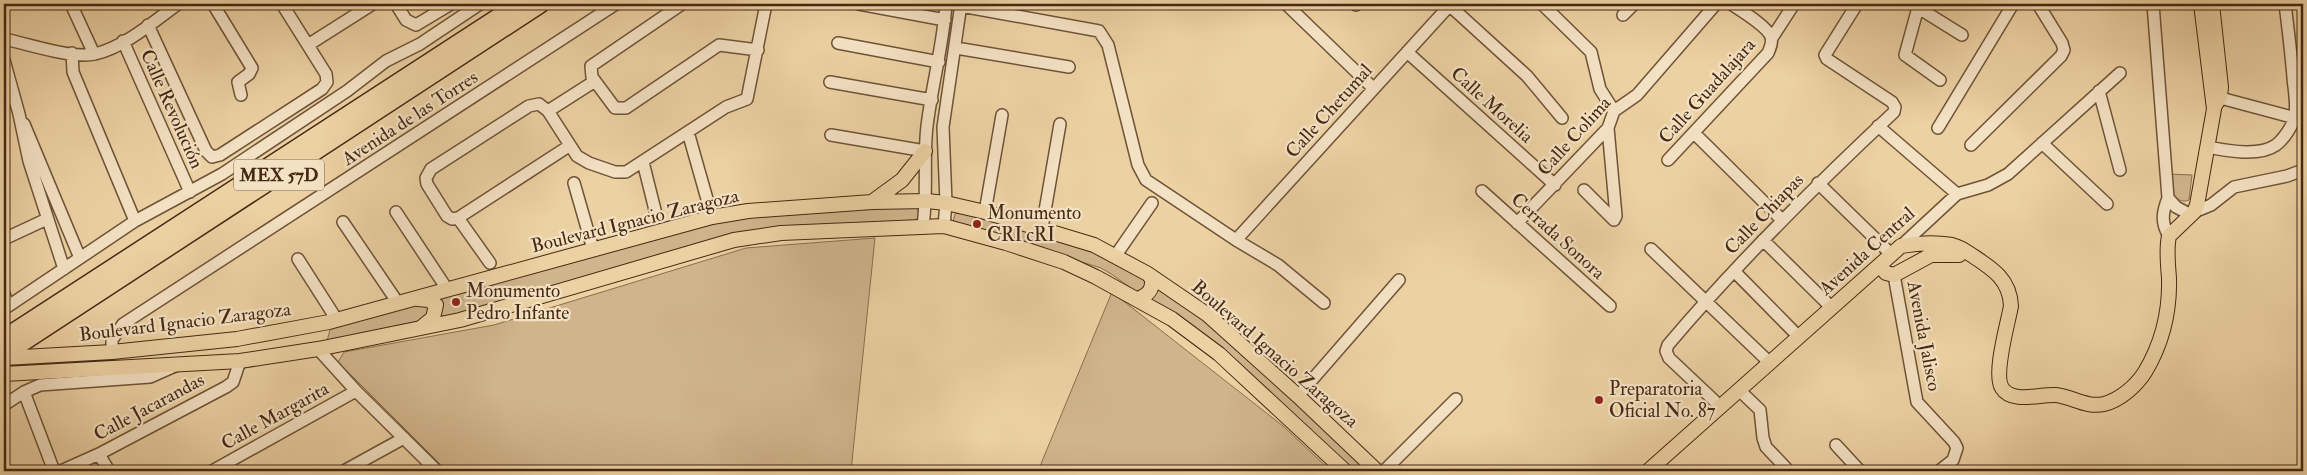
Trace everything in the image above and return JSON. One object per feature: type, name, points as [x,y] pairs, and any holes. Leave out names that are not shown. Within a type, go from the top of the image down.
[{"type":"highway","name":"MEX 57D","points":[[4,338],[518,4]]},
{"type":"highway","name":"MEX 57D","points":[[4,357],[18,346],[541,4]]},
{"type":"main road","points":[[2201,4],[2215,100]]},
{"type":"main road","points":[[2170,236],[2174,229],[2192,214],[2199,199],[2215,100],[2212,4]]},
{"type":"main road","points":[[872,202],[902,180],[925,151]]},
{"type":"main road","name":"Boulevard Ignacio Zaragoza","points":[[4,357],[112,352],[237,339],[333,322],[712,217],[748,211],[926,200],[985,212],[1094,245],[1116,255],[1148,274],[1208,315],[1298,396],[1377,471]]},
{"type":"main road","name":"Boulevard Ignacio Zaragoza","points":[[4,374],[240,361],[318,349],[485,314],[734,240],[760,235],[923,225],[944,226],[1064,262],[1138,299],[1172,319],[1219,354],[1344,471]]},
{"type":"main road","name":"Avenida Jalisco","points":[[1896,250],[1941,244],[1958,247],[1984,263],[2003,279],[2011,296],[2000,366],[2001,387],[2006,392],[2020,397],[2057,395],[2093,406],[2112,401],[2130,389],[2144,374],[2154,355],[2167,322],[2170,236]]},
{"type":"main road","name":"Avenida Central","points":[[1655,469],[1739,390],[1896,250]]},
{"type":"main road","name":"Avenida Jalisco","points":[[1880,266],[1886,272],[1894,275],[1931,255],[1952,253],[1972,256]]},
{"type":"main road","points":[[1138,299],[1144,297],[1151,289],[1152,279],[1148,274]]},
{"type":"main road","points":[[404,302],[429,300],[436,305],[433,318],[417,329]]},
{"type":"main road","points":[[318,349],[333,322]]},
{"type":"street","points":[[71,4],[94,54]]},
{"type":"street","points":[[4,39],[72,54],[94,54],[123,41],[178,4]]},
{"type":"street","points":[[213,4],[251,65],[252,71],[238,82],[240,95]]},
{"type":"street","points":[[148,25],[206,151],[212,156],[228,150],[322,89],[327,82],[326,74],[282,4]]},
{"type":"street","points":[[308,45],[371,4]]},
{"type":"street","points":[[396,4],[406,20],[416,25],[451,4]]},
{"type":"street","points":[[4,294],[6,308],[135,221],[222,174],[347,91],[394,56],[420,44],[480,4]]},
{"type":"street","name":"Avenida de las Torres","points":[[112,352],[112,340],[123,324],[616,4]]},
{"type":"street","points":[[682,4],[595,62],[590,72],[611,104],[621,109],[719,46],[758,50]]},
{"type":"street","points":[[569,146],[458,218],[452,219],[447,216],[427,184],[427,173],[529,106],[539,104],[548,111],[569,146],[582,159],[619,173],[643,162],[726,107],[747,99],[766,4]]},
{"type":"street","points":[[859,4],[880,6],[945,20]]},
{"type":"street","points":[[923,225],[926,200],[925,151],[946,4]]},
{"type":"street","points":[[1286,4],[1373,88]]},
{"type":"street","points":[[1542,4],[1591,52],[1600,89],[1614,112]]},
{"type":"street","points":[[1623,16],[1634,4]]},
{"type":"street","name":"Calle Colima","points":[[1517,223],[1608,128],[1614,112],[1637,95],[1716,4]]},
{"type":"street","points":[[1772,38],[1794,4]]},
{"type":"street","name":"Calle Chiapas","points":[[1721,407],[1669,358],[1666,352],[1668,345],[1704,302],[1782,220],[1818,183],[1894,112],[1895,106],[1892,102],[1827,59],[1825,55],[1857,4]]},
{"type":"street","points":[[1938,128],[2013,4]]},
{"type":"street","points":[[1971,145],[2061,56],[2064,50],[2038,4]]},
{"type":"street","name":"Avenida Jalisco","points":[[2153,4],[2168,198],[2163,210],[2162,219],[2164,228],[2170,236]]},
{"type":"street","points":[[2286,4],[2295,100],[2299,119]]},
{"type":"street","points":[[2287,18],[2291,4]]},
{"type":"street","points":[[944,226],[946,203],[943,127],[961,5],[981,6],[1099,31],[1108,44],[1141,173],[1152,185],[1278,265],[1324,303]]},
{"type":"street","points":[[1449,5],[1527,76],[1562,118]]},
{"type":"street","name":"Calle Chetumal","points":[[1236,240],[1449,5]]},
{"type":"street","name":"Calle Guadalajara","points":[[1668,160],[1768,53],[1772,38],[1768,31],[1735,5]]},
{"type":"street","points":[[1940,80],[1905,56],[1918,6],[1962,35]]},
{"type":"street","name":"Calle Revolución","points":[[123,41],[190,192]]},
{"type":"street","points":[[838,42],[939,62]]},
{"type":"street","points":[[956,48],[1069,67]]},
{"type":"street","name":"Calle Morelia","points":[[1406,52],[1555,185]]},
{"type":"street","points":[[72,54],[73,72],[135,221]]},
{"type":"street","points":[[4,60],[19,114],[29,161],[64,269]]},
{"type":"street","name":"Avenida Central","points":[[1896,250],[1957,194],[1999,181],[2120,73]]},
{"type":"street","points":[[548,111],[595,81]]},
{"type":"street","points":[[830,82],[932,100]]},
{"type":"street","points":[[2099,91],[2120,170]]},
{"type":"street","points":[[2215,100],[2299,119]]},
{"type":"street","points":[[19,114],[37,150],[80,258]]},
{"type":"street","points":[[985,212],[1002,115]]},
{"type":"street","points":[[2208,147],[2226,151],[2269,148],[2277,144],[2299,119]]},
{"type":"street","points":[[1042,228],[1060,124]]},
{"type":"street","points":[[1878,126],[1957,194]]},
{"type":"street","points":[[1584,190],[1614,220],[1616,216],[1608,128]]},
{"type":"street","points":[[688,132],[707,199]]},
{"type":"street","points":[[1694,133],[1782,220]]},
{"type":"street","points":[[831,135],[925,151]]},
{"type":"street","points":[[2042,143],[2106,204]]},
{"type":"street","points":[[643,162],[656,214]]},
{"type":"street","points":[[2168,198],[2176,207],[2192,214],[2211,205],[2234,187],[2287,176],[2303,170]]},
{"type":"street","points":[[574,183],[593,249]]},
{"type":"street","points":[[1818,183],[1896,250]]},
{"type":"street","name":"Cerrada Sonora","points":[[1482,191],[1610,306]]},
{"type":"street","points":[[1116,255],[1152,203]]},
{"type":"street","points":[[396,212],[447,289]]},
{"type":"street","points":[[458,218],[490,263]]},
{"type":"street","points":[[4,239],[47,219]]},
{"type":"street","points":[[343,222],[404,302]]},
{"type":"street","points":[[1763,240],[1832,308]]},
{"type":"street","points":[[1651,250],[1770,363]]},
{"type":"street","points":[[298,259],[333,322]]},
{"type":"street","points":[[1734,271],[1799,337]]},
{"type":"street","name":"Avenida Jalisco","points":[[1894,275],[1917,402],[1954,442],[1957,448],[1953,460],[1939,471]]},
{"type":"street","points":[[1298,396],[1400,280]]},
{"type":"street","points":[[318,349],[356,391],[438,471]]},
{"type":"street","name":"Calle Jacarandas","points":[[61,471],[99,454],[233,382],[240,361]]},
{"type":"street","points":[[4,405],[24,392],[48,384],[150,377],[175,366]]},
{"type":"street","points":[[1739,390],[1760,410],[1763,438],[1766,447],[1786,468]]},
{"type":"street","name":"Calle Margarita","points":[[212,471],[356,391]]},
{"type":"street","points":[[24,392],[54,471]]},
{"type":"street","points":[[1384,471],[1456,399]]},
{"type":"street","points":[[344,471],[404,438]]},
{"type":"street","points":[[1836,445],[1860,471]]},
{"type":"street","points":[[99,454],[109,471]]},
{"type":"shaded area","points":[[2168,174],[2192,175],[2189,200],[2184,201],[2176,197],[2171,189]]},
{"type":"shaded area","points":[[917,207],[919,214],[916,221],[796,227],[482,310],[440,317],[441,305],[435,298],[742,215]]},
{"type":"shaded area","points":[[961,212],[1105,256],[1150,282],[1144,296],[1101,268],[953,222],[955,214]]},
{"type":"shaded area","points":[[875,238],[851,471],[447,471],[338,362],[344,352],[494,325],[746,248]]},
{"type":"shaded area","points":[[1157,284],[1196,311],[1369,471],[1350,471],[1144,301]]},
{"type":"shaded area","points":[[1112,292],[1283,426],[1331,471],[1038,471]]},
{"type":"shaded area","points":[[419,302],[426,304],[429,310],[427,319],[327,341],[331,326]]},
{"type":"place","name":"Monumento CRI cRI","points":[[977,224]]},
{"type":"place","name":"Monumento Pedro Infante","points":[[456,302]]},
{"type":"place","name":"Preparatoria Oficial No. 87","points":[[1599,400]]}]
